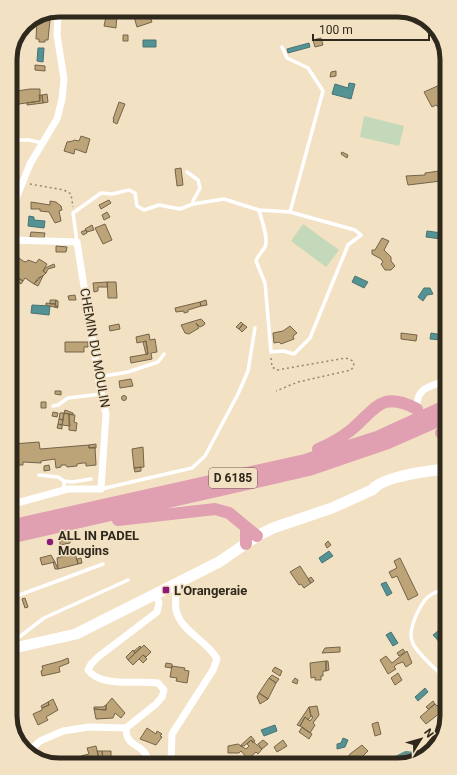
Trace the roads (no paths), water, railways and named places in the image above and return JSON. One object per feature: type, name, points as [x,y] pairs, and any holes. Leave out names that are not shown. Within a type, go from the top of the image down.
[{"type":"highway","points":[[195,484],[332,444],[382,402],[397,401],[417,409]]},
{"type":"highway","name":"D 6185","points":[[17,524],[195,484],[272,469],[347,447],[383,434],[440,408]]},
{"type":"highway","name":"D 6185","points":[[17,536],[309,470],[388,443],[440,420]]},
{"type":"highway","points":[[51,528],[215,509],[229,513],[258,536]]},
{"type":"highway","points":[[246,528],[246,544]]},
{"type":"main road","points":[[372,490],[374,486],[399,477],[440,470]]},
{"type":"main road","points":[[17,647],[76,634],[176,585],[219,562],[258,536],[273,528],[332,508],[372,490],[376,490],[400,480],[414,477],[440,475]]},
{"type":"street","points":[[17,195],[30,164],[57,119],[62,99],[64,79],[57,35],[58,17]]},
{"type":"street","points":[[17,240],[77,242]]},
{"type":"street","name":"CHEMIN DU MOULIN","points":[[77,242],[98,377],[106,414],[101,489]]},
{"type":"street","points":[[417,409],[417,397],[424,389],[440,383]]},
{"type":"street","points":[[17,503],[64,490],[101,489]]},
{"type":"street","points":[[171,758],[172,734],[213,670],[217,659],[212,650],[183,624],[176,610],[176,585]]},
{"type":"street","points":[[32,748],[40,741],[63,731],[89,727],[126,728],[156,704],[162,697],[164,690],[158,683],[102,681],[93,677],[88,670],[91,664],[98,657],[157,612],[159,603],[156,595]]},
{"type":"street","points":[[126,728],[126,735],[131,743],[146,752],[148,758]]},
{"type":"lane","points":[[282,47],[287,58],[308,68],[323,91],[290,212]]},
{"type":"lane","points":[[17,140],[42,142]]},
{"type":"lane","points":[[187,172],[198,180],[200,188],[192,201],[193,204],[224,199],[259,210],[290,212],[354,230],[361,235],[348,245],[310,338],[294,354],[283,351],[271,352],[266,283],[256,260],[258,254],[264,249],[266,242],[259,210]]},
{"type":"lane","name":"CHEMIN DU MOULIN","points":[[77,242],[73,213],[101,193],[112,194],[129,190],[135,193],[137,206],[144,210],[159,205],[180,209],[193,204]]},
{"type":"lane","points":[[101,489],[192,468],[205,456],[238,394],[248,371],[255,328]]},
{"type":"lane","points":[[98,377],[128,372],[158,362],[164,354]]},
{"type":"lane","points":[[53,406],[58,405],[68,398],[101,394]]},
{"type":"lane","points":[[39,475],[58,476],[64,481],[72,482],[91,479]]},
{"type":"lane","points":[[64,481],[64,490]]},
{"type":"lane","points":[[17,596],[103,564]]},
{"type":"lane","points":[[17,639],[44,618],[128,580]]},
{"type":"lane","points":[[440,591],[425,600],[415,619],[412,631],[412,641],[416,648],[440,673]]},
{"type":"water","points":[[143,40],[156,40],[156,47],[143,47]]},
{"type":"water","points":[[309,43],[310,47],[288,53],[287,49]]},
{"type":"water","points":[[38,48],[44,48],[43,62],[37,61]]},
{"type":"water","points":[[349,83],[355,84],[351,99],[332,94],[335,84],[348,88]]},
{"type":"water","points":[[29,216],[34,217],[34,220],[45,221],[44,228],[28,226]]},
{"type":"water","points":[[427,231],[440,233],[440,239],[426,237]]},
{"type":"water","points":[[355,276],[368,282],[364,288],[352,282]]},
{"type":"water","points":[[424,288],[430,288],[433,294],[427,295],[423,301],[418,297]]},
{"type":"water","points":[[32,305],[50,306],[49,315],[31,313]]},
{"type":"water","points":[[431,333],[440,334],[440,340],[430,339]]},
{"type":"water","points":[[329,551],[333,556],[322,563],[319,558]]},
{"type":"water","points":[[386,582],[392,593],[387,596],[381,584]]},
{"type":"water","points":[[438,631],[440,633],[440,643],[433,635]]},
{"type":"water","points":[[391,632],[398,643],[393,646],[386,635]]},
{"type":"water","points":[[425,688],[428,692],[418,701],[415,697]]},
{"type":"water","points":[[275,725],[277,731],[264,736],[261,730]]},
{"type":"water","points":[[343,738],[348,740],[345,747],[337,749],[337,744],[341,743]]},
{"type":"waterway","points":[[401,758],[406,755],[412,756]]},
{"type":"place","name":"ALL IN PADEL Mougins","points":[[50,542]]},
{"type":"place","name":"L'Orangeraie","points":[[166,590]]}]
